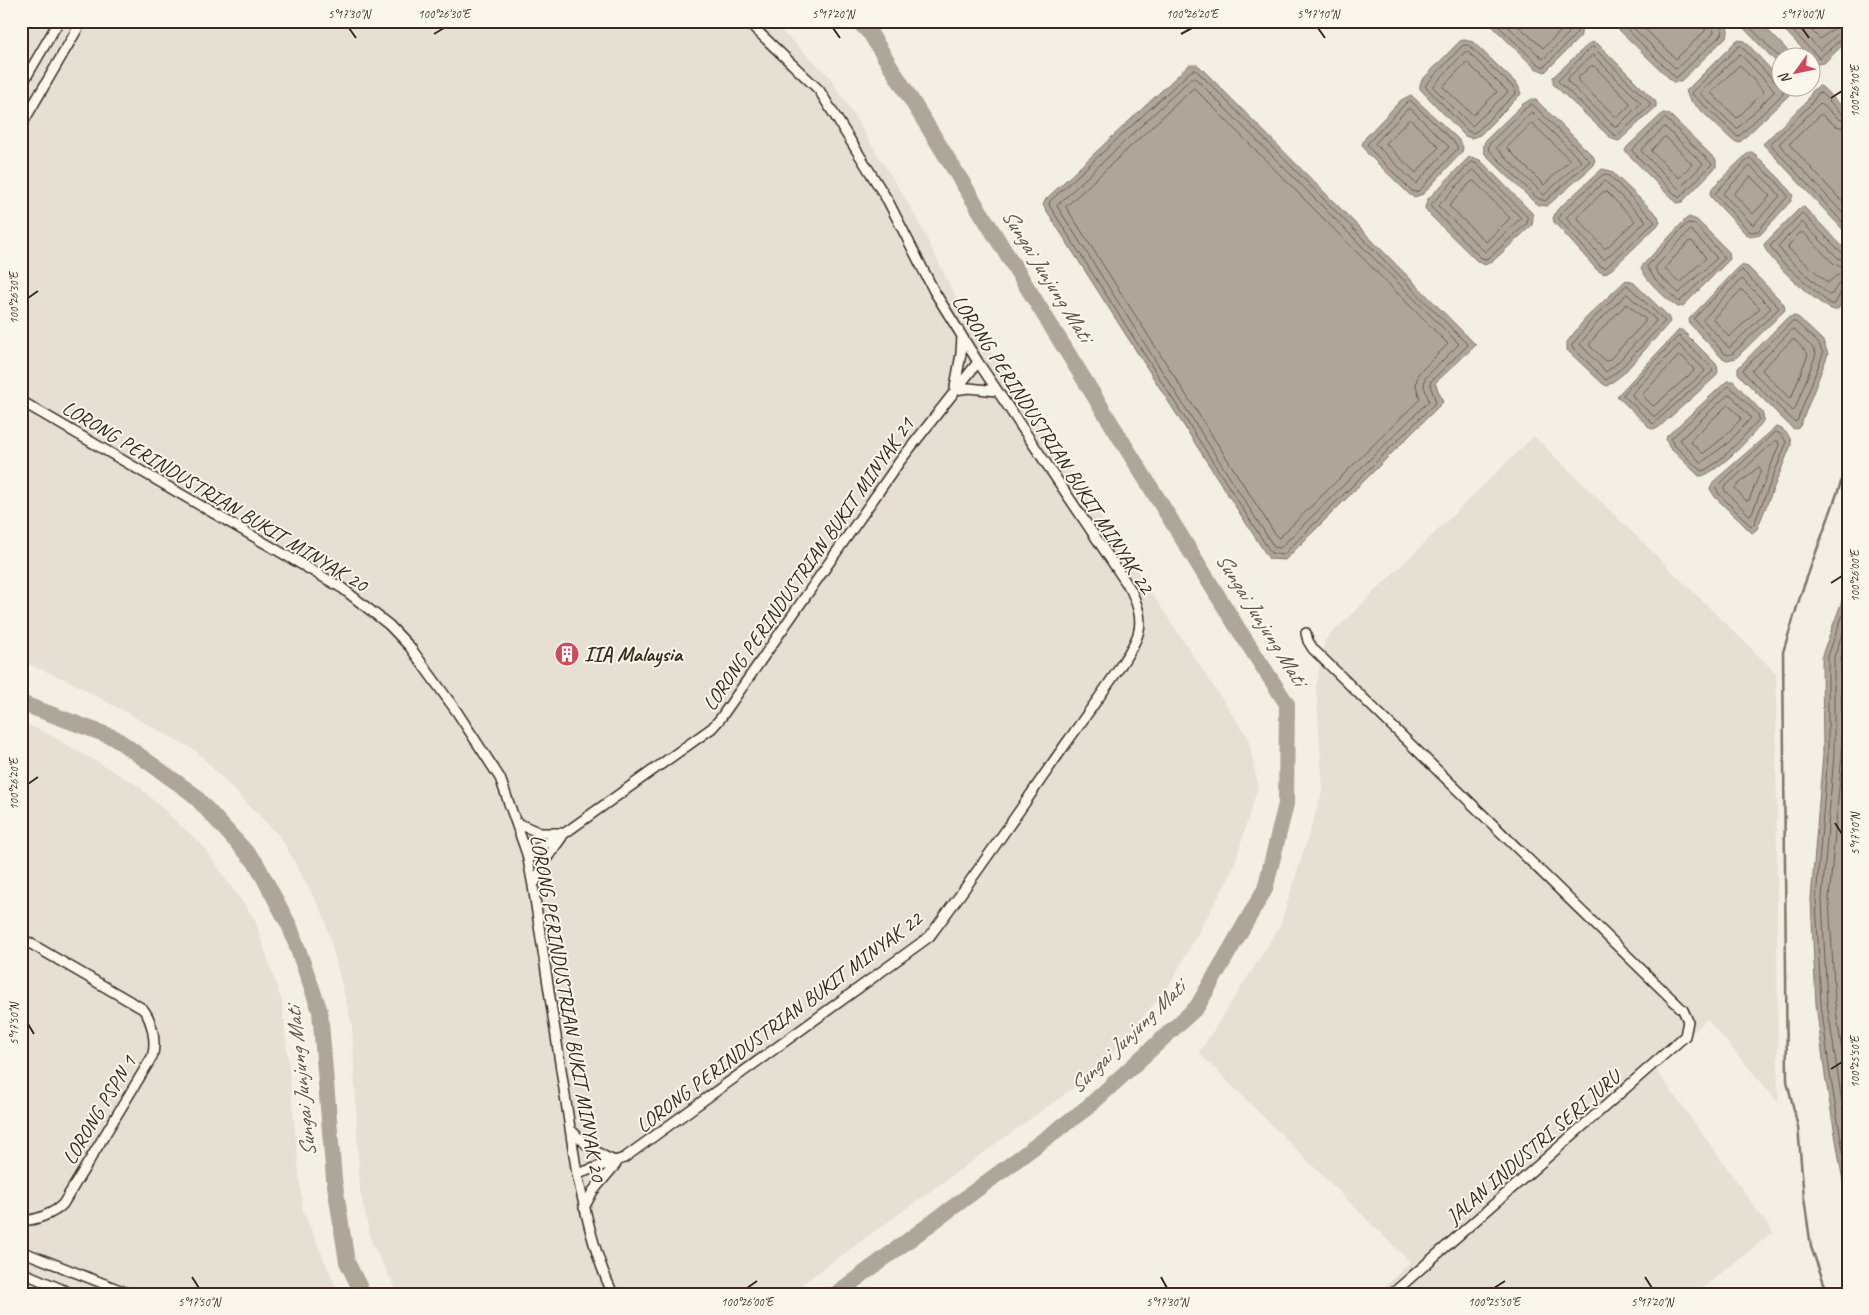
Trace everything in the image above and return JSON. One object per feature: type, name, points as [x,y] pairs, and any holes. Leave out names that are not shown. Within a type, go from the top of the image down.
[{"type":"street","points":[[21,86],[59,21]]},
{"type":"street","points":[[21,126],[82,21]]},
{"type":"street","name":"LORONG PERINDUSTRIAN BUKIT MINYAK 22","points":[[577,1174],[618,1162],[929,937],[962,894],[1005,828],[1103,692],[1134,645],[1139,631],[1140,617],[1131,590],[978,362],[934,291],[888,201],[824,97],[810,81],[747,21]]},
{"type":"street","points":[[962,336],[959,372],[954,390],[969,388],[997,391]]},
{"type":"street","name":"LORONG PERINDUSTRIAN BUKIT MINYAK 21","points":[[527,854],[565,833],[704,734],[720,719],[877,494],[954,390],[978,362]]},
{"type":"street","name":"LORONG PERINDUSTRIAN BUKIT MINYAK 20","points":[[21,401],[342,588],[389,625],[410,647],[430,672],[491,764],[500,778],[527,854],[534,886],[577,1174],[584,1208],[606,1279],[613,1294]]},
{"type":"street","name":"JALAN INDUSTRI SERI JURU","points":[[1306,634],[1313,649],[1676,1003],[1683,1010],[1688,1021],[1684,1036],[1392,1294]]},
{"type":"street","points":[[517,823],[540,833],[565,833]]},
{"type":"street","points":[[534,886],[547,858],[565,833]]},
{"type":"street","name":"LORONG PSPN 1","points":[[21,938],[143,1009],[149,1016],[154,1050],[152,1057],[63,1204],[58,1210],[27,1221],[21,1220]]},
{"type":"street","points":[[571,1130],[600,1156],[618,1162],[599,1184],[584,1208]]},
{"type":"street","points":[[21,1251],[130,1294]]},
{"type":"street","points":[[21,1272],[73,1294]]},
{"type":"shaded area","points":[[21,21],[771,21],[830,77],[915,215],[959,304],[1248,738],[1258,786],[1232,872],[1168,987],[1098,1070],[788,1294],[399,1294],[372,1244],[360,1192],[352,1024],[324,916],[282,839],[196,751],[69,681],[21,661]]},
{"type":"shaded area","points":[[1534,436],[1776,673],[1778,1102],[1707,1019],[1656,1070],[1773,1232],[1695,1294],[1378,1294],[1410,1262],[1199,1053],[1280,926],[1323,790],[1316,687],[1325,640]]},
{"type":"shaded area","points":[[21,722],[43,731],[137,785],[202,845],[255,920],[282,1002],[303,1211],[339,1294],[21,1294]]},
{"type":"water","points":[[1487,21],[1575,21],[1580,26],[1581,32],[1580,37],[1545,72],[1535,68]]},
{"type":"water","points":[[1614,21],[1722,21],[1728,31],[1727,36],[1680,82],[1673,82],[1614,25]]},
{"type":"water","points":[[1737,21],[1759,21],[1785,48],[1772,48],[1772,58]]},
{"type":"water","points":[[1776,21],[1848,21],[1848,40],[1824,63],[1822,63],[1822,48],[1802,48]]},
{"type":"water","points":[[1737,40],[1745,41],[1772,71],[1772,98],[1786,98],[1739,143],[1732,140],[1689,99],[1686,91]]},
{"type":"water","points":[[1460,41],[1473,42],[1518,85],[1521,94],[1480,135],[1471,138],[1465,136],[1420,89],[1422,80]]},
{"type":"water","points":[[1591,42],[1598,44],[1656,102],[1656,107],[1619,141],[1612,139],[1553,84],[1553,77]]},
{"type":"water","points":[[1189,65],[1198,65],[1476,345],[1435,383],[1443,402],[1285,560],[1269,559],[1043,205],[1046,199]]},
{"type":"water","points":[[1822,87],[1848,112],[1848,235],[1763,144],[1809,98],[1822,98]]},
{"type":"water","points":[[1411,95],[1458,139],[1463,147],[1462,152],[1423,194],[1415,197],[1410,195],[1367,153],[1362,144],[1366,137],[1401,100]]},
{"type":"water","points":[[1531,99],[1536,100],[1595,160],[1592,167],[1547,206],[1538,205],[1534,202],[1485,154],[1484,150],[1486,140],[1523,104]]},
{"type":"water","points":[[1663,113],[1669,114],[1716,160],[1716,167],[1682,202],[1676,203],[1625,151]]},
{"type":"water","points":[[1749,152],[1756,155],[1793,195],[1791,201],[1760,235],[1751,237],[1710,195],[1713,187]]},
{"type":"water","points":[[1471,157],[1480,160],[1532,213],[1533,217],[1532,225],[1493,261],[1485,265],[1477,261],[1426,211],[1425,207],[1428,199]]},
{"type":"water","points":[[1602,169],[1611,171],[1658,216],[1660,223],[1612,269],[1604,274],[1597,270],[1554,222],[1553,218],[1557,210]]},
{"type":"water","points":[[1801,207],[1804,207],[1848,252],[1848,287],[1839,308],[1835,310],[1818,301],[1794,281],[1773,259],[1764,244]]},
{"type":"water","points":[[1689,217],[1697,220],[1729,252],[1730,259],[1683,306],[1678,307],[1651,283],[1641,267]]},
{"type":"water","points":[[1741,265],[1748,267],[1784,304],[1785,310],[1736,358],[1727,360],[1721,357],[1690,324],[1689,319]]},
{"type":"water","points":[[1626,280],[1634,283],[1668,316],[1670,322],[1623,374],[1607,386],[1567,350],[1567,342],[1585,319]]},
{"type":"water","points":[[1798,317],[1823,341],[1828,354],[1801,424],[1796,429],[1792,428],[1738,373],[1738,368],[1787,318]]},
{"type":"water","points":[[1679,330],[1682,330],[1717,365],[1718,372],[1714,378],[1658,428],[1651,429],[1617,396]]},
{"type":"water","points":[[1727,381],[1733,381],[1762,412],[1764,419],[1744,443],[1724,462],[1714,470],[1699,476],[1669,447],[1666,439]]},
{"type":"water","points":[[1776,427],[1787,433],[1791,445],[1757,529],[1752,533],[1715,497],[1710,489],[1714,481]]},
{"type":"water","points":[[1848,585],[1848,1211],[1825,1075],[1816,1004],[1811,899],[1823,754],[1822,655]]},
{"type":"waterway","name":"Sungai Junjung Mati","points":[[836,1294],[1088,1107],[1197,1007],[1265,889],[1286,804],[1287,704],[1237,627],[870,33],[858,21]]},
{"type":"waterway","points":[[1828,1294],[1811,1247],[1804,1198],[1798,1127],[1787,1081],[1783,652],[1801,594],[1848,463]]},
{"type":"waterway","name":"Sungai Junjung Mati","points":[[21,703],[115,738],[193,794],[256,863],[290,927],[320,1011],[334,1179],[347,1262],[363,1294]]},
{"type":"place","name":"IIA Malaysia","points":[[567,654]]}]
